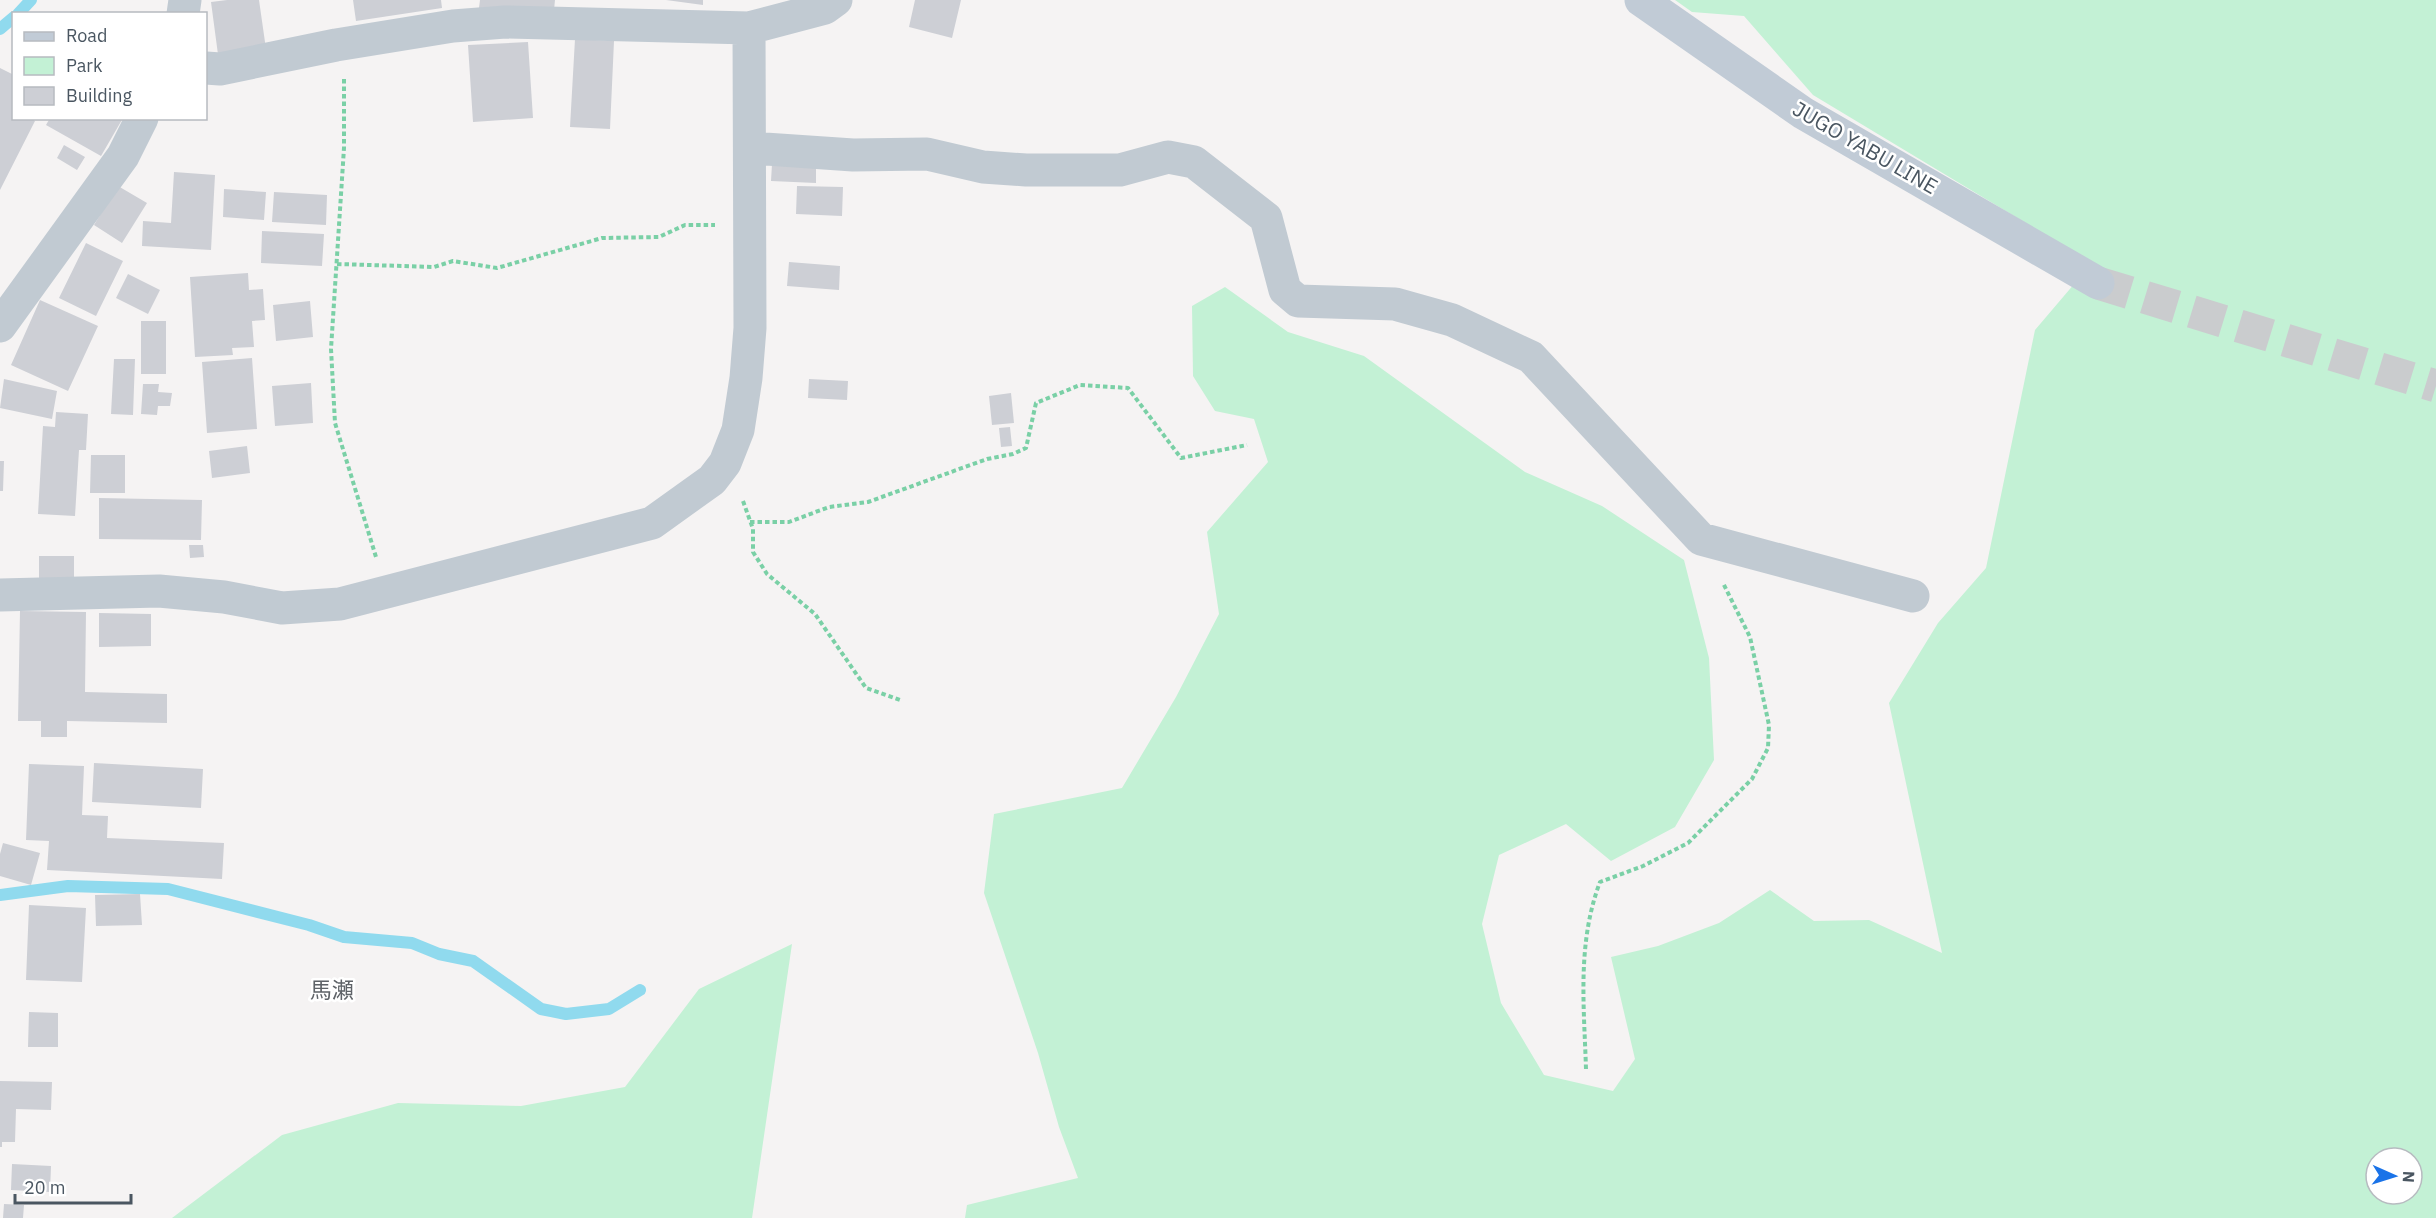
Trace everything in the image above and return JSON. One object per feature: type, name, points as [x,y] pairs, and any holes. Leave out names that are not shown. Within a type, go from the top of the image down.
[{"type":"main road","name":"JUGO YABU LINE","points":[[1641,0],[1803,113],[2098,283]]},
{"type":"street","points":[[207,68],[220,69],[336,45],[453,26],[505,22],[567,12],[749,28],[825,8],[836,0]]},
{"type":"street","points":[[0,595],[159,591],[224,597],[282,608],[340,604],[652,523],[712,480],[724,463],[738,430],[746,378],[750,328],[749,28]]},
{"type":"street","points":[[0,326],[123,156],[141,120]]},
{"type":"street","points":[[751,148],[853,155],[927,154],[983,167],[1026,170],[1120,170],[1168,157],[1194,162],[1266,219],[1285,290],[1298,301],[1395,304],[1452,320],[1531,357],[1701,539],[1913,596]]},
{"type":"path","points":[[336,45],[345,86],[344,148],[331,349],[335,423],[376,557],[380,594]]},
{"type":"path","points":[[337,264],[434,267],[453,261],[497,268],[602,238],[659,237],[685,225],[750,224]]},
{"type":"path","points":[[750,522],[789,522],[830,507],[868,502],[987,459],[1013,454],[1026,448],[1036,404],[1080,385],[1128,388],[1181,458],[1247,445]]},
{"type":"path","points":[[728,455],[753,530],[753,552],[767,574],[815,614],[866,688],[900,700]]},
{"type":"path","points":[[1586,1069],[1583,954],[1593,899],[1600,882],[1643,866],[1688,843],[1752,779],[1768,748],[1769,725],[1750,638],[1701,539]]},
{"type":"green space","points":[[1675,0],[2436,0],[2436,1218],[965,1218],[967,1205],[1078,1178],[1059,1127],[1038,1053],[984,893],[994,814],[1122,788],[1176,697],[1219,614],[1207,532],[1268,462],[1254,419],[1215,411],[1193,376],[1192,306],[1225,287],[1288,332],[1364,356],[1525,472],[1602,506],[1684,560],[1709,658],[1714,760],[1675,827],[1611,861],[1566,824],[1499,855],[1482,924],[1501,1003],[1544,1075],[1613,1091],[1635,1059],[1611,957],[1658,946],[1719,923],[1770,890],[1814,921],[1869,920],[1942,953],[1889,703],[1938,623],[1986,568],[2035,330],[2092,263],[1813,95],[1744,16],[1692,12]]},
{"type":"green space","points":[[792,944],[752,1218],[172,1218],[282,1135],[398,1103],[521,1106],[625,1087],[699,989]]},
{"type":"building","points":[[259,0],[267,56],[219,62],[211,2]]},
{"type":"building","points":[[353,0],[441,0],[442,8],[356,21]]},
{"type":"building","points":[[480,0],[555,0],[554,10],[479,8]]},
{"type":"building","points":[[666,0],[703,0],[703,5]]},
{"type":"building","points":[[915,0],[961,0],[952,38],[909,27]]},
{"type":"building","points":[[575,39],[614,41],[610,129],[570,127]]},
{"type":"building","points":[[528,42],[533,118],[473,122],[468,45]]},
{"type":"building","points":[[0,68],[12,74],[12,120],[35,121],[0,190]]},
{"type":"building","points":[[49,120],[122,120],[101,156],[46,125]]},
{"type":"building","points":[[64,145],[85,157],[77,170],[57,158]]},
{"type":"building","points":[[772,164],[816,166],[816,183],[771,181]]},
{"type":"building","points":[[174,172],[215,175],[211,250],[142,246],[143,221],[171,223]]},
{"type":"building","points":[[118,186],[147,203],[122,243],[94,225]]},
{"type":"building","points":[[797,186],[843,187],[842,216],[796,214]]},
{"type":"building","points":[[224,189],[266,192],[264,220],[223,217]]},
{"type":"building","points":[[274,192],[327,195],[326,225],[272,222]]},
{"type":"building","points":[[262,231],[324,234],[322,266],[261,263]]},
{"type":"building","points":[[86,243],[123,261],[96,316],[59,298]]},
{"type":"building","points":[[789,262],[840,266],[839,290],[787,286]]},
{"type":"building","points":[[248,273],[249,290],[263,289],[265,320],[252,321],[254,347],[232,348],[233,355],[195,357],[190,277]]},
{"type":"building","points":[[128,274],[160,290],[148,314],[116,298]]},
{"type":"building","points":[[40,300],[98,326],[68,391],[11,365]]},
{"type":"building","points":[[310,301],[313,337],[276,341],[273,305]]},
{"type":"building","points":[[141,321],[166,321],[166,374],[141,374]]},
{"type":"building","points":[[252,358],[257,429],[207,433],[202,362]]},
{"type":"building","points":[[114,359],[135,359],[133,415],[111,414]]},
{"type":"building","points":[[4,379],[57,391],[52,419],[0,408]]},
{"type":"building","points":[[809,379],[848,381],[847,400],[808,398]]},
{"type":"building","points":[[311,383],[313,423],[275,426],[272,386]]},
{"type":"building","points":[[143,384],[159,384],[158,392],[172,393],[170,406],[158,406],[157,415],[141,414]]},
{"type":"building","points":[[1011,393],[1014,423],[992,425],[989,396]]},
{"type":"building","points":[[56,412],[88,414],[86,450],[79,450],[75,516],[38,514],[43,426],[55,427]]},
{"type":"building","points":[[1010,427],[1012,446],[1001,447],[999,428]]},
{"type":"building","points":[[247,446],[250,473],[212,478],[209,451]]},
{"type":"building","points":[[91,455],[125,455],[125,493],[90,493]]},
{"type":"building","points":[[0,461],[4,461],[3,491],[0,491]]},
{"type":"building","points":[[99,498],[202,500],[201,540],[99,539]]},
{"type":"building","points":[[189,545],[203,545],[204,557],[190,558]]},
{"type":"building","points":[[39,556],[74,556],[74,581],[39,581]]},
{"type":"building","points":[[20,611],[86,612],[85,692],[167,694],[167,723],[67,721],[67,737],[41,737],[41,721],[18,721]]},
{"type":"building","points":[[99,613],[151,614],[151,646],[99,647]]},
{"type":"building","points":[[94,763],[203,769],[201,808],[92,802]]},
{"type":"building","points":[[29,764],[84,766],[82,815],[108,816],[107,838],[224,843],[222,879],[47,870],[49,841],[26,840]]},
{"type":"building","points":[[3,843],[40,853],[31,885],[0,876],[0,854]]},
{"type":"building","points":[[140,894],[142,925],[96,926],[95,895]]},
{"type":"building","points":[[29,905],[86,908],[82,982],[26,980]]},
{"type":"building","points":[[29,1012],[58,1013],[58,1047],[28,1047]]},
{"type":"building","points":[[0,1081],[52,1082],[51,1110],[16,1109],[15,1142],[2,1142],[2,1147],[0,1147]]},
{"type":"building","points":[[12,1164],[51,1166],[50,1192],[11,1190]]},
{"type":"building","points":[[4,1204],[24,1205],[23,1218],[3,1218]]},
{"type":"waterway","points":[[20,12],[31,0]]},
{"type":"waterway","points":[[0,29],[12,19]]},
{"type":"waterway","points":[[0,895],[68,886],[168,889],[309,925],[344,937],[412,943],[439,954],[473,961],[541,1009],[566,1014],[609,1009],[640,990]]},
{"type":"tunnel","points":[[2098,283],[2436,386]]},
{"type":"district","name":"馬瀬","points":[[332,990]]}]
